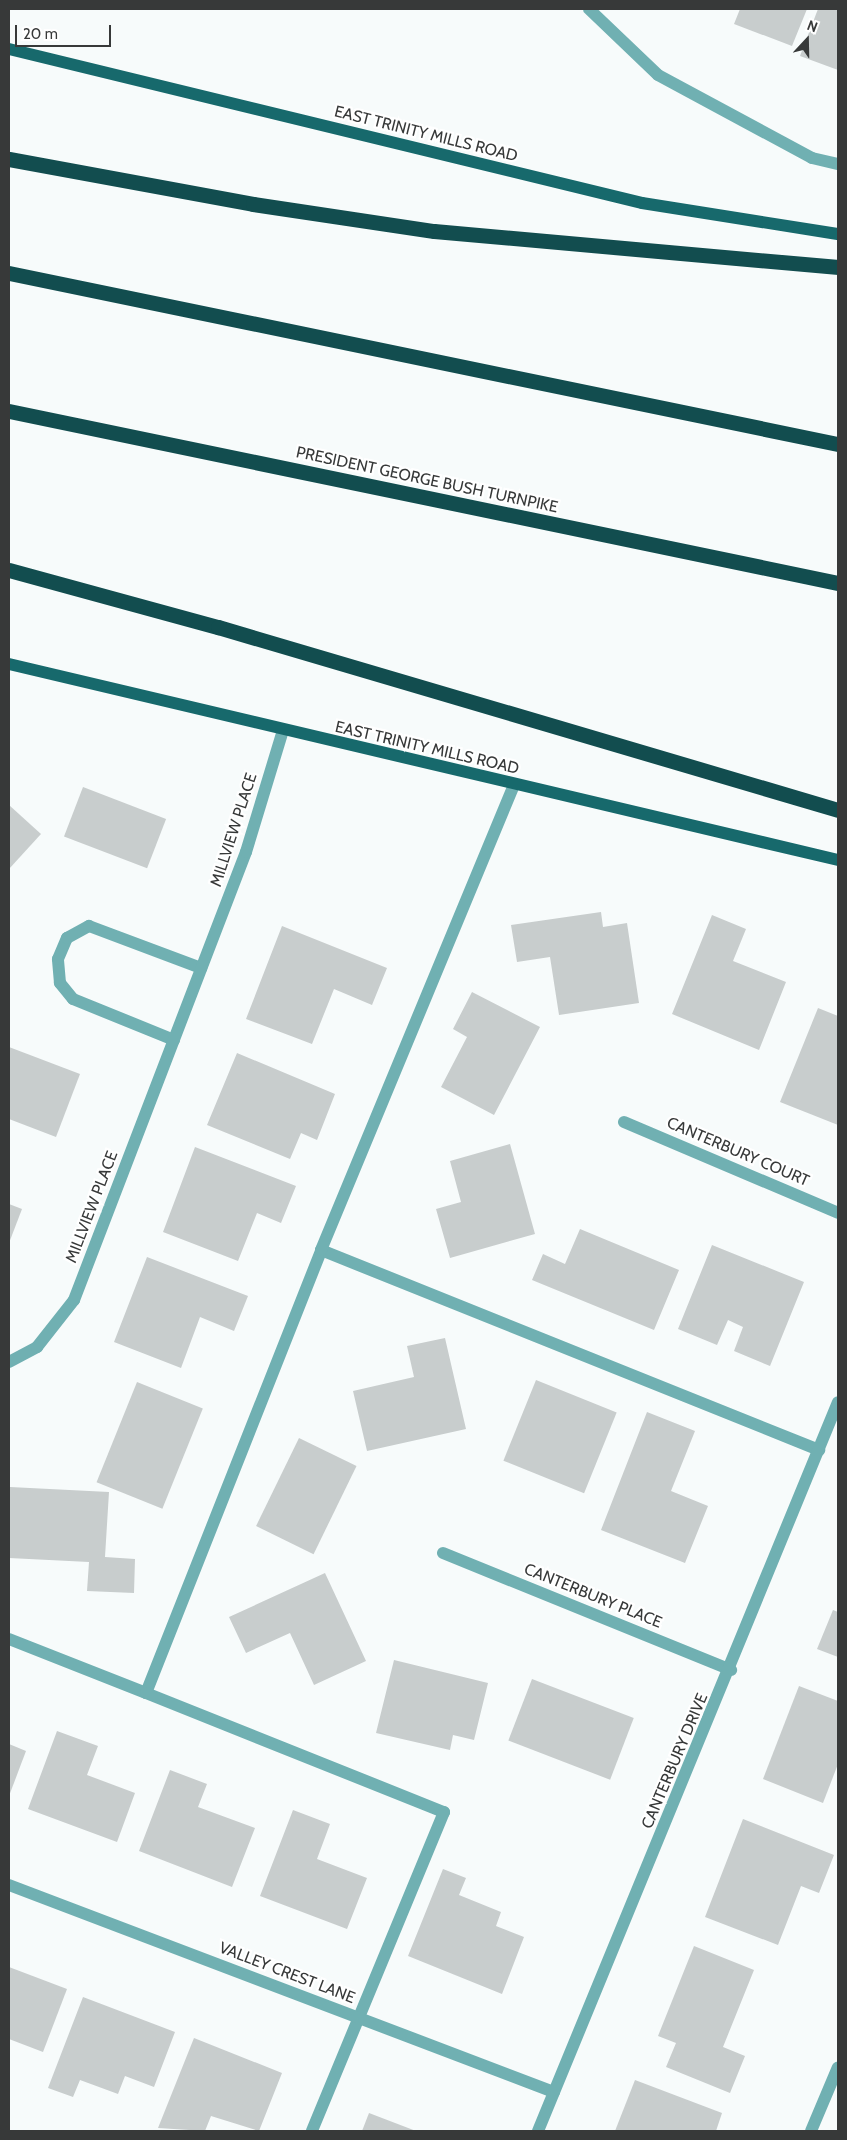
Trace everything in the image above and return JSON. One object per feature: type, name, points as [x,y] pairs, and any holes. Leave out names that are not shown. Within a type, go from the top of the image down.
[{"type":"highway","points":[[9,159],[253,204],[434,231],[838,267]]},
{"type":"highway","points":[[9,273],[838,444]]},
{"type":"highway","name":"PRESIDENT GEORGE BUSH TURNPIKE","points":[[9,411],[838,583]]},
{"type":"highway","points":[[9,570],[218,627],[838,810]]},
{"type":"main road","name":"EAST TRINITY MILLS ROAD","points":[[9,49],[642,203],[838,234]]},
{"type":"main road","name":"EAST TRINITY MILLS ROAD","points":[[9,664],[514,785],[838,860]]},
{"type":"street","points":[[589,9],[658,75],[812,158],[838,164]]},
{"type":"street","name":"MILLVIEW PLACE","points":[[9,1362],[37,1348],[74,1300],[246,852],[283,730]]},
{"type":"street","points":[[146,1693],[321,1250],[514,785]]},
{"type":"street","points":[[174,1040],[73,999],[60,983],[58,959],[67,938],[88,926],[202,968]]},
{"type":"street","name":"CANTERBURY COURT","points":[[624,1122],[838,1213]]},
{"type":"street","points":[[321,1250],[819,1450]]},
{"type":"street","name":"CANTERBURY DRIVE","points":[[538,2131],[730,1670],[838,1402]]},
{"type":"street","name":"CANTERBURY PLACE","points":[[442,1553],[730,1670]]},
{"type":"street","points":[[9,1639],[444,1812],[360,2019],[312,2131]]},
{"type":"street","name":"VALLEY CREST LANE","points":[[9,1884],[554,2092]]},
{"type":"street","points":[[811,2131],[838,2067]]},
{"type":"building","points":[[740,9],[807,9],[792,46],[734,24]]},
{"type":"building","points":[[818,9],[838,9],[838,70],[800,56]]},
{"type":"building","points":[[83,787],[166,819],[147,868],[64,836]]},
{"type":"building","points":[[9,805],[41,834],[9,869]]},
{"type":"building","points":[[601,912],[603,927],[627,923],[639,1003],[559,1015],[550,957],[517,962],[511,925]]},
{"type":"building","points":[[712,915],[746,929],[733,961],[786,982],[759,1050],[672,1014]]},
{"type":"building","points":[[282,926],[387,968],[372,1005],[334,989],[312,1044],[246,1019]]},
{"type":"building","points":[[472,992],[540,1027],[494,1115],[441,1087],[467,1037],[453,1029]]},
{"type":"building","points":[[818,1008],[838,1016],[838,1125],[780,1102]]},
{"type":"building","points":[[9,1047],[80,1074],[56,1137],[9,1119]]},
{"type":"building","points":[[237,1053],[335,1094],[317,1140],[301,1133],[290,1159],[207,1125]]},
{"type":"building","points":[[510,1144],[535,1234],[450,1258],[436,1209],[461,1202],[450,1161]]},
{"type":"building","points":[[195,1147],[296,1186],[281,1223],[257,1213],[238,1261],[163,1232]]},
{"type":"building","points":[[9,1204],[22,1209],[9,1243]]},
{"type":"building","points":[[580,1229],[679,1270],[654,1330],[532,1280],[543,1254],[565,1264]]},
{"type":"building","points":[[712,1245],[804,1282],[770,1366],[734,1351],[743,1327],[728,1320],[717,1345],[678,1329]]},
{"type":"building","points":[[147,1257],[248,1296],[234,1331],[200,1317],[181,1368],[114,1342]]},
{"type":"building","points":[[445,1338],[466,1429],[367,1451],[353,1391],[414,1377],[407,1346]]},
{"type":"building","points":[[536,1380],[617,1413],[584,1493],[503,1461]]},
{"type":"building","points":[[137,1382],[203,1409],[162,1509],[97,1482]]},
{"type":"building","points":[[647,1412],[695,1431],[671,1491],[708,1506],[685,1563],[601,1530]]},
{"type":"building","points":[[299,1438],[357,1466],[314,1554],[256,1526]]},
{"type":"building","points":[[10,1487],[109,1492],[105,1557],[135,1559],[134,1593],[87,1591],[89,1562],[9,1558]]},
{"type":"building","points":[[325,1573],[366,1661],[314,1685],[290,1633],[246,1653],[229,1617]]},
{"type":"building","points":[[833,1610],[838,1612],[838,1657],[817,1649]]},
{"type":"building","points":[[394,1660],[488,1683],[474,1740],[453,1735],[450,1750],[376,1733]]},
{"type":"building","points":[[532,1679],[634,1718],[610,1780],[508,1741]]},
{"type":"building","points":[[799,1686],[838,1701],[838,1764],[823,1803],[763,1779]]},
{"type":"building","points":[[57,1731],[98,1746],[87,1775],[135,1793],[117,1842],[28,1809]]},
{"type":"building","points":[[9,1744],[26,1751],[9,1796]]},
{"type":"building","points":[[170,1770],[207,1784],[198,1807],[255,1828],[232,1887],[139,1851]]},
{"type":"building","points":[[293,1810],[330,1824],[317,1859],[367,1878],[347,1929],[260,1896]]},
{"type":"building","points":[[743,1819],[834,1855],[819,1893],[801,1886],[778,1945],[705,1917]]},
{"type":"building","points":[[443,1869],[466,1878],[459,1895],[501,1912],[496,1926],[524,1937],[502,1994],[408,1956]]},
{"type":"building","points":[[694,1946],[754,1970],[723,2047],[745,2056],[730,2093],[666,2067],[676,2043],[658,2036]]},
{"type":"building","points":[[9,1967],[67,1989],[43,2052],[9,2039]]},
{"type":"building","points":[[83,1997],[175,2032],[154,2087],[125,2076],[118,2094],[80,2080],[73,2097],[48,2088]]},
{"type":"building","points":[[194,2038],[282,2073],[259,2131],[211,2116],[205,2131],[158,2128]]},
{"type":"building","points":[[635,2080],[722,2113],[716,2131],[615,2131]]},
{"type":"building","points":[[369,2113],[416,2131],[362,2131]]}]
